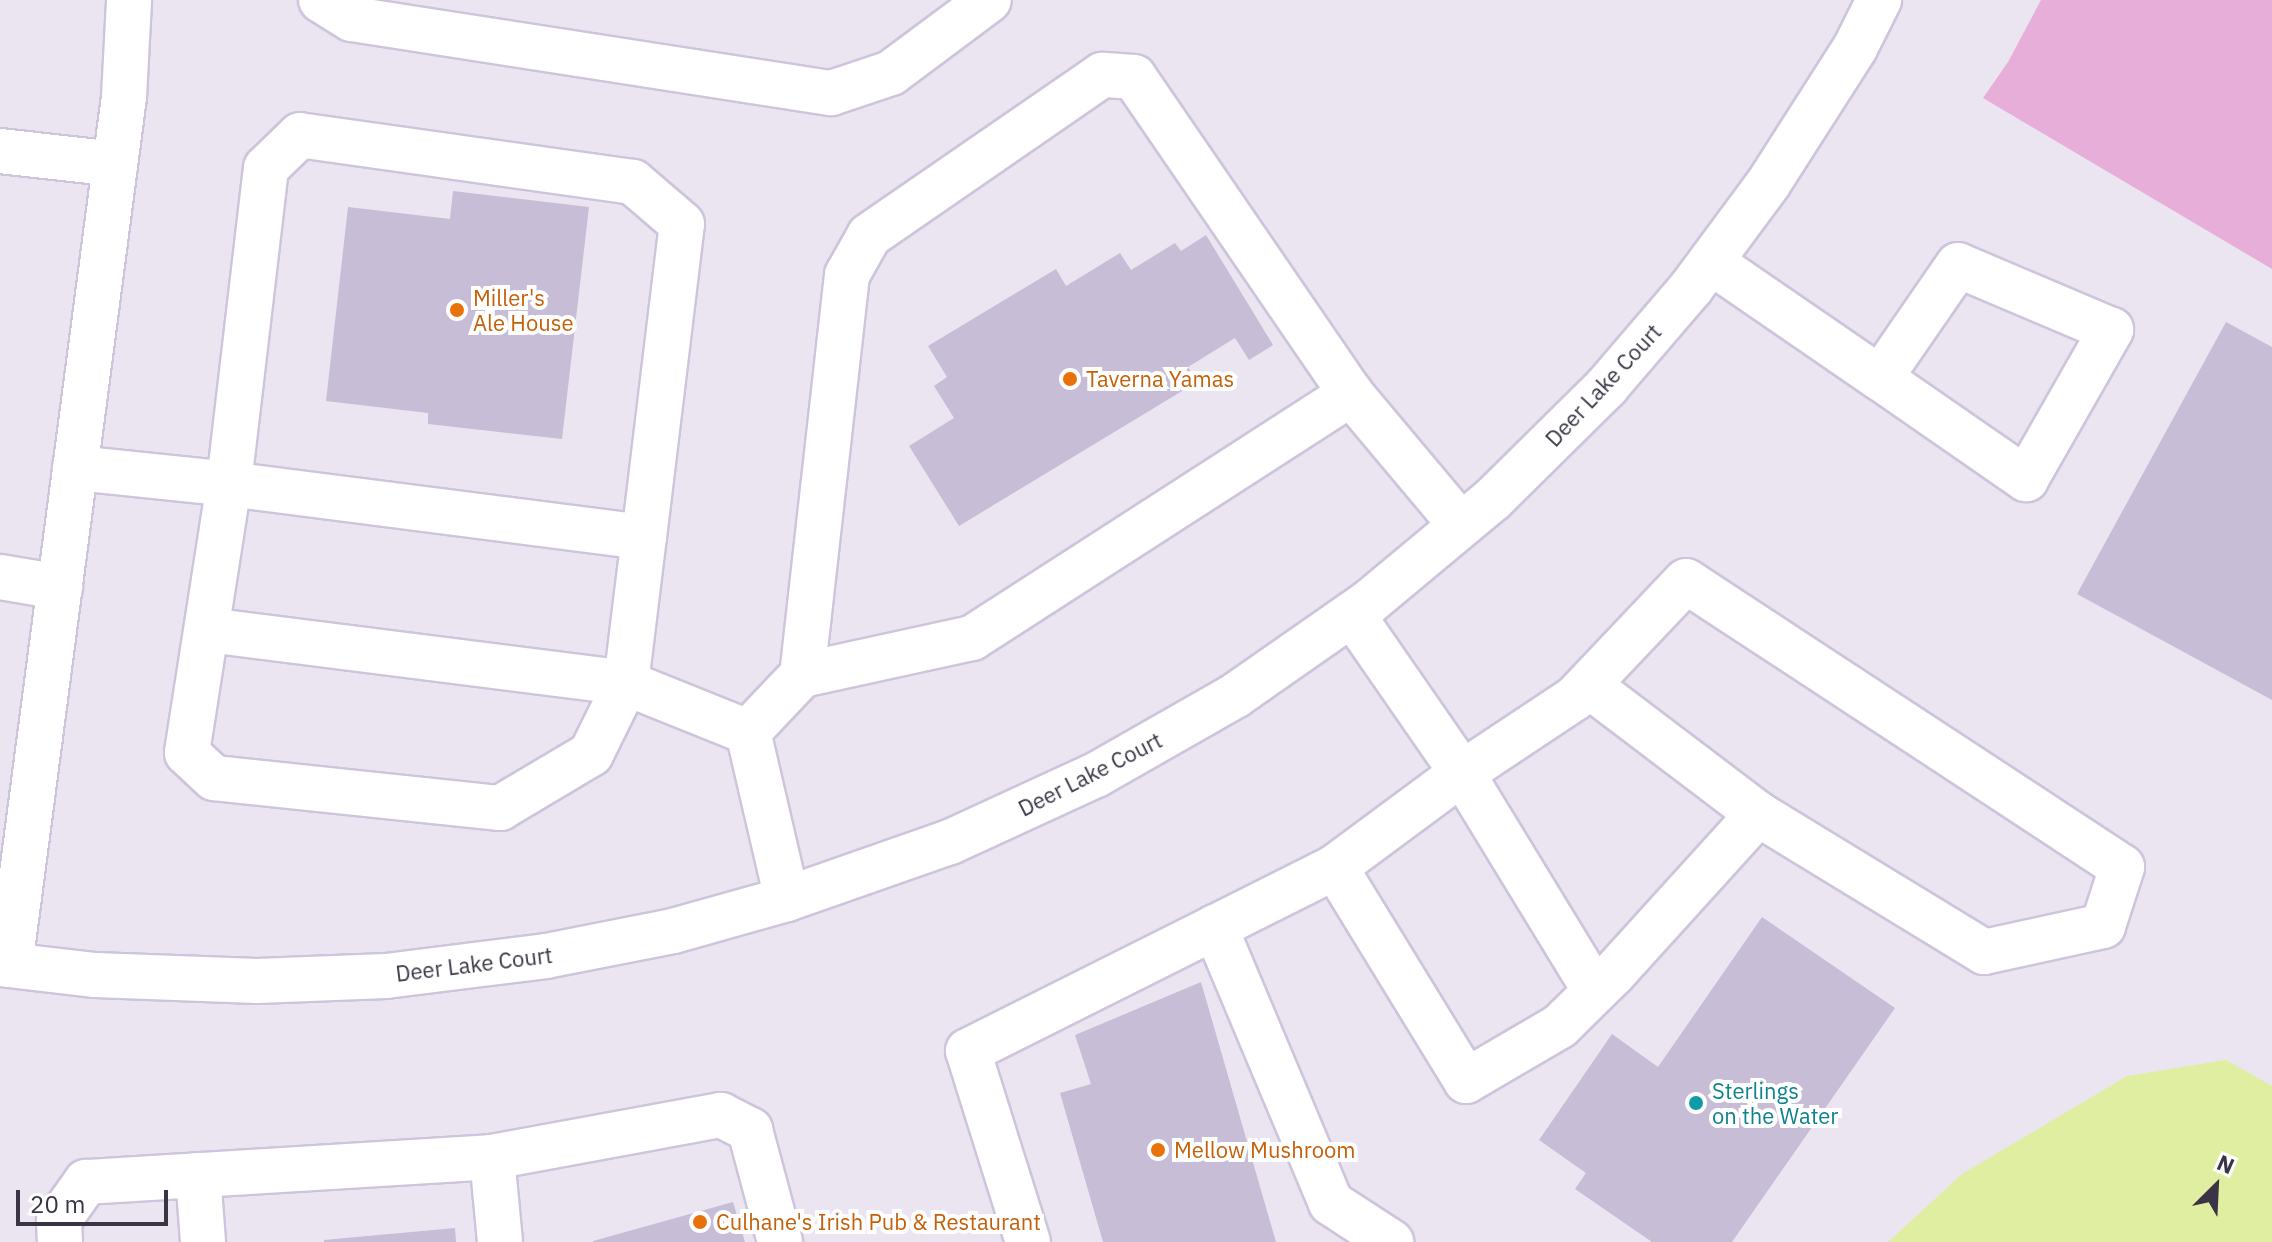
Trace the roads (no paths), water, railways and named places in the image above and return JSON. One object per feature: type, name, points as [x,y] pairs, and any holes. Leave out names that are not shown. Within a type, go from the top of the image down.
[{"type":"street","points":[[5,965],[16,793],[60,587],[124,97],[129,0]]},
{"type":"street","points":[[321,0],[352,19],[831,93],[891,73],[989,0]]},
{"type":"street","name":"Deer Lake Court","points":[[5,965],[95,975],[242,980],[386,976],[546,956],[673,931],[787,899],[950,842],[1096,775],[1236,695],[1352,614],[1493,499],[1607,386],[1711,262],[1768,184],[1855,48],[1879,0]]},
{"type":"street","points":[[802,675],[847,275],[869,236],[1102,75],[1134,77],[1351,394],[1461,525]]},
{"type":"street","points":[[300,135],[633,182],[682,224],[644,537],[626,683],[591,754],[500,808],[214,778],[187,753],[229,484],[266,168],[300,135]]},
{"type":"street","points":[[0,151],[115,164]]},
{"type":"street","points":[[1711,262],[2026,479],[2111,330],[1958,265],[1880,378]]},
{"type":"street","points":[[748,732],[802,675],[972,638],[1351,394]]},
{"type":"street","points":[[75,468],[229,484],[644,537]]},
{"type":"street","points":[[0,577],[60,587]]},
{"type":"street","points":[[1028,1242],[968,1051],[1335,867],[1462,773],[1575,698],[1686,581],[2122,867],[2103,926],[1984,952],[1758,814],[1588,685]]},
{"type":"street","points":[[1352,614],[1462,773],[1595,991]]},
{"type":"street","points":[[208,630],[626,683],[748,732]]},
{"type":"street","points":[[748,732],[787,899]]},
{"type":"street","points":[[1335,867],[1466,1081],[1560,1026],[1758,814]]},
{"type":"street","points":[[1215,927],[1333,1223],[1391,1242]]},
{"type":"street","points":[[60,1242],[59,1220],[86,1182],[492,1157],[721,1115],[750,1130],[780,1242]]},
{"type":"street","points":[[492,1157],[500,1242]]},
{"type":"street","points":[[198,1175],[203,1242]]},
{"type":"place","name":"Miller's Ale House","points":[[457,310]]},
{"type":"place","name":"Taverna Yamas","points":[[1070,379]]},
{"type":"place","name":"Sterlings on the Water","points":[[1696,1103]]},
{"type":"place","name":"Mellow Mushroom","points":[[1158,1150]]},
{"type":"place","name":"Culhane's Irish Pub & Restaurant","points":[[700,1222]]}]
